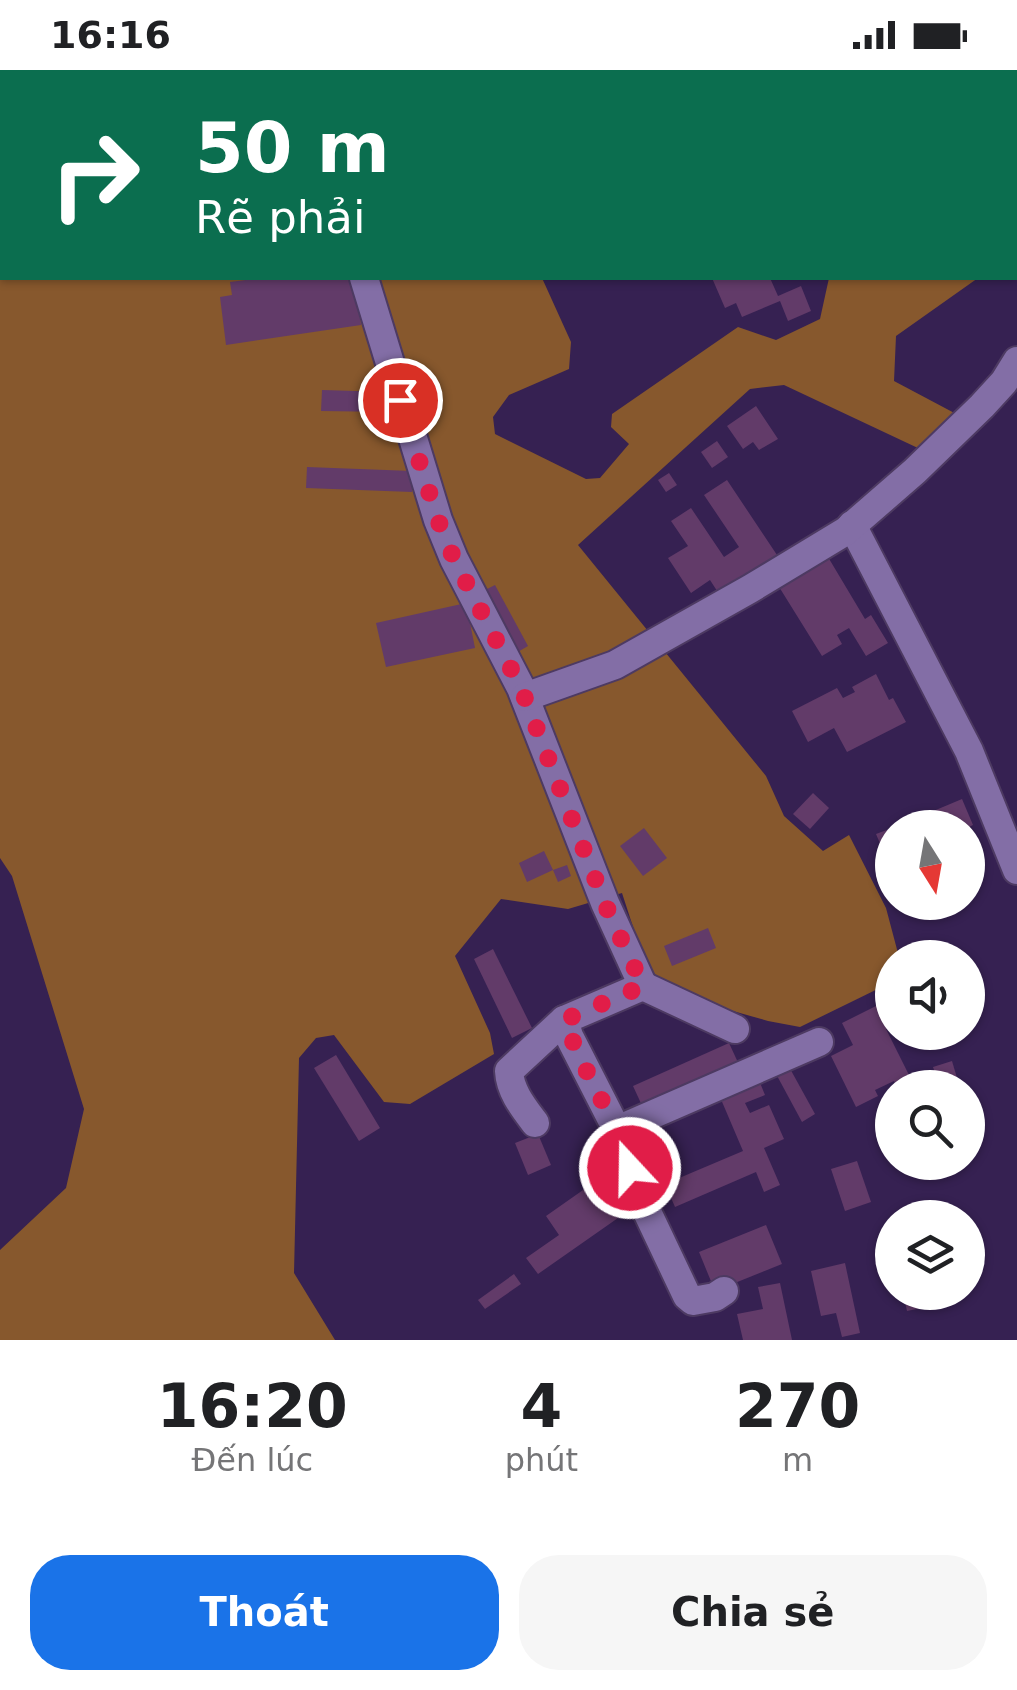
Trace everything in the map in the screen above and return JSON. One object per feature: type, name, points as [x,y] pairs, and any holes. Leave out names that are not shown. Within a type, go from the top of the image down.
[{"type":"street","points":[[365,280],[438,520],[525,697],[605,904],[643,986],[736,1029]]},
{"type":"street","points":[[525,697],[614,665],[750,589],[852,525],[982,406],[1017,361]]},
{"type":"street","points":[[852,525],[969,751],[1017,870]]},
{"type":"street","points":[[535,1123],[510,1082],[509,1071],[564,1020],[643,986]]},
{"type":"street","points":[[564,1020],[617,1130],[641,1199],[687,1296],[704,1300],[724,1291]]},
{"type":"street","points":[[617,1130],[819,1042]]},
{"type":"shaded area","points":[[0,280],[543,280],[571,342],[569,369],[509,395],[493,417],[495,434],[586,479],[600,478],[629,444],[611,427],[612,414],[738,327],[776,340],[820,319],[829,280],[975,280],[896,336],[894,381],[960,416],[920,449],[784,385],[750,389],[578,545],[766,776],[784,816],[823,851],[849,835],[875,886],[875,920],[889,920],[894,940],[875,940],[875,990],[800,1027],[768,1021],[672,989],[647,970],[622,893],[568,909],[501,899],[455,956],[490,1033],[494,1054],[410,1104],[384,1102],[334,1035],[316,1038],[299,1058],[294,1273],[335,1340],[0,1340],[0,1250],[66,1188],[84,1109],[12,876],[0,858]]},
{"type":"building","points":[[354,280],[361,325],[226,345],[220,297],[232,295],[230,282]]},
{"type":"building","points":[[713,280],[771,280],[778,296],[801,286],[811,311],[788,321],[780,301],[742,317],[736,303],[725,308]]},
{"type":"building","points":[[322,390],[390,392],[390,412],[321,411]]},
{"type":"building","points":[[756,406],[778,439],[759,450],[753,442],[743,449],[727,426]]},
{"type":"building","points":[[717,441],[728,457],[712,468],[701,452]]},
{"type":"building","points":[[307,467],[412,471],[412,492],[306,488]]},
{"type":"building","points":[[669,473],[677,485],[666,492],[658,480]]},
{"type":"building","points":[[727,480],[779,558],[721,597],[710,580],[691,593],[668,558],[688,546],[671,521],[691,508],[724,557],[739,547],[704,495]]},
{"type":"building","points":[[825,552],[865,619],[871,615],[888,643],[866,656],[849,628],[837,635],[842,644],[822,656],[776,582]]},
{"type":"building","points":[[495,585],[528,646],[511,656],[477,594]]},
{"type":"building","points":[[466,603],[475,648],[386,667],[376,623]]},
{"type":"building","points":[[876,674],[906,722],[847,752],[834,728],[808,742],[792,711],[837,688],[843,698],[855,692],[852,687]]},
{"type":"building","points":[[813,793],[829,808],[810,829],[793,814]]},
{"type":"building","points":[[962,799],[967,810],[936,810]]},
{"type":"building","points":[[644,828],[667,858],[643,876],[620,846]]},
{"type":"building","points":[[544,851],[553,870],[527,882],[519,863]]},
{"type":"building","points":[[567,865],[571,876],[558,882],[553,870]]},
{"type":"building","points":[[708,928],[716,948],[672,966],[664,946]]},
{"type":"building","points":[[493,949],[532,1028],[512,1038],[474,959]]},
{"type":"building","points":[[875,1006],[875,1050],[896,1050],[906,1070],[875,1070],[875,1098],[856,1107],[831,1056],[853,1045],[842,1023]]},
{"type":"building","points":[[729,1043],[741,1069],[645,1112],[633,1086]]},
{"type":"building","points":[[336,1055],[380,1128],[359,1141],[314,1068]]},
{"type":"building","points":[[952,1061],[955,1070],[934,1070],[933,1067]]},
{"type":"building","points":[[788,1065],[815,1114],[802,1122],[775,1072]]},
{"type":"building","points":[[756,1073],[765,1095],[745,1103],[750,1113],[769,1105],[784,1139],[764,1148],[780,1185],[764,1192],[756,1172],[675,1207],[665,1184],[743,1151],[717,1090]]},
{"type":"building","points":[[538,1134],[551,1165],[528,1175],[515,1143]]},
{"type":"building","points":[[857,1161],[871,1202],[845,1211],[831,1169]]},
{"type":"building","points":[[613,1169],[638,1204],[538,1274],[526,1258],[559,1235],[546,1216]]},
{"type":"building","points":[[766,1225],[782,1264],[715,1291],[699,1252]]},
{"type":"building","points":[[845,1263],[860,1333],[842,1337],[836,1313],[821,1316],[811,1271]]},
{"type":"building","points":[[514,1274],[521,1284],[485,1309],[478,1300]]},
{"type":"building","points":[[780,1283],[792,1340],[743,1340],[737,1314],[763,1309],[758,1287]]},
{"type":"route","points":[[400,400],[454,559],[521,688],[605,904],[643,986],[564,1020],[617,1130],[630,1168]]}]
